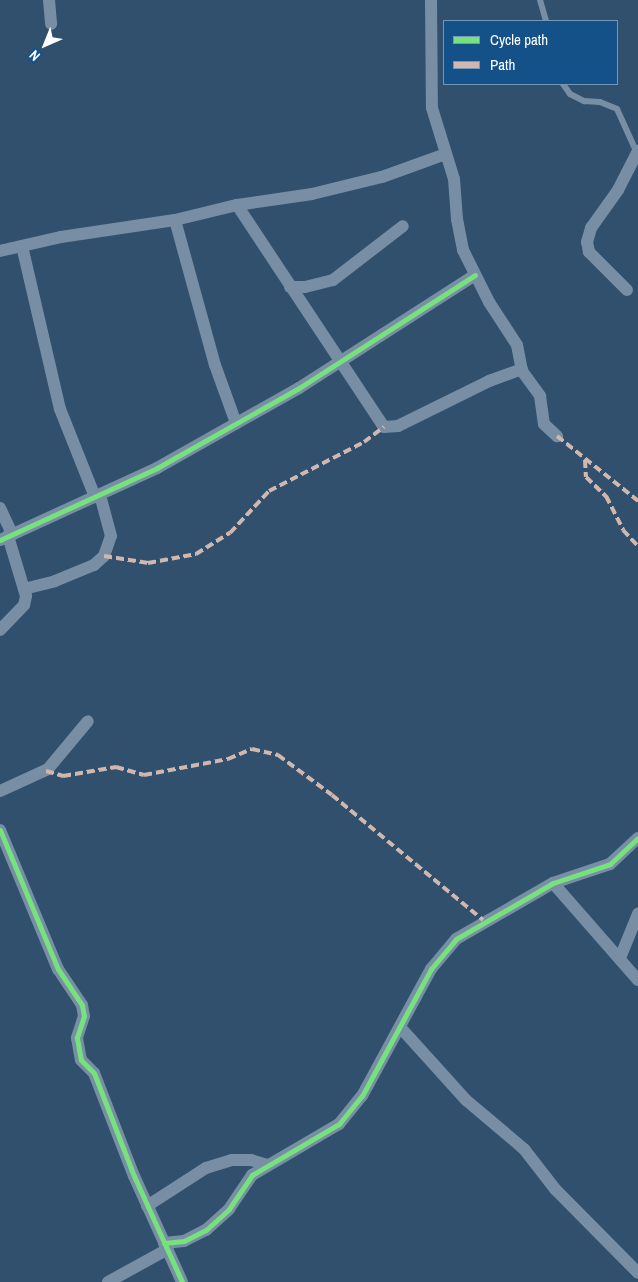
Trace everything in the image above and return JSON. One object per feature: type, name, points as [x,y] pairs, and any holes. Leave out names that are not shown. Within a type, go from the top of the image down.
[{"type":"street","points":[[49,0],[51,24]]},
{"type":"street","points":[[431,0],[432,108],[454,179],[457,219],[463,250],[475,275],[517,345],[522,369],[540,396],[544,424],[556,436]]},
{"type":"street","points":[[627,290],[589,252],[587,242],[591,228],[618,190],[638,153]]},
{"type":"street","points":[[0,251],[61,237],[175,220],[237,205],[356,184],[446,154]]},
{"type":"street","points":[[237,205],[290,287],[343,360],[375,418],[384,427],[390,427],[489,381],[522,369]]},
{"type":"street","points":[[175,220],[215,365],[236,423]]},
{"type":"street","points":[[290,287],[333,280],[403,226]]},
{"type":"street","points":[[22,246],[60,409],[98,496],[112,536],[104,556],[94,564],[55,580],[24,588]]},
{"type":"street","points":[[6,537],[157,468],[343,360],[475,275]]},
{"type":"street","points":[[0,508],[6,537],[24,588],[24,605],[0,630]]},
{"type":"street","points":[[0,791],[48,769],[88,721]]},
{"type":"street","points":[[0,830],[58,969],[82,1005],[84,1016],[78,1038],[81,1060],[94,1073],[147,1206],[182,1282]]},
{"type":"street","points":[[108,1282],[166,1246],[184,1241],[206,1230],[229,1210],[252,1176],[267,1165],[339,1124],[362,1096],[431,969],[456,939],[553,883],[610,864],[638,838]]},
{"type":"street","points":[[553,883],[638,980]]},
{"type":"street","points":[[620,958],[638,914]]},
{"type":"street","points":[[400,1027],[466,1100],[524,1149],[555,1189],[638,1273]]},
{"type":"street","points":[[147,1206],[206,1168],[232,1160],[251,1160],[267,1165]]},
{"type":"lane","points":[[540,0],[546,20]]},
{"type":"lane","points":[[564,85],[570,94],[584,101],[600,102],[617,109],[638,153]]},
{"type":"marked path","points":[[104,556],[148,563],[196,554],[230,533],[269,491],[364,442],[384,427]]},
{"type":"marked path","points":[[557,436],[638,501]]},
{"type":"marked path","points":[[585,460],[586,477],[606,496],[623,530],[638,546]]},
{"type":"marked path","points":[[46,771],[63,776],[116,767],[144,775],[228,759],[252,749],[278,755],[332,795],[483,920]]},
{"type":"cycle path","points":[[0,540],[157,468],[299,388],[475,275]]},
{"type":"cycle path","points":[[0,830],[58,969],[82,1005],[84,1016],[77,1038],[81,1060],[94,1073],[134,1176],[182,1282]]},
{"type":"cycle path","points":[[164,1243],[184,1241],[206,1230],[229,1209],[252,1175],[339,1124],[362,1096],[431,969],[456,939],[553,883],[610,864],[638,838]]}]
